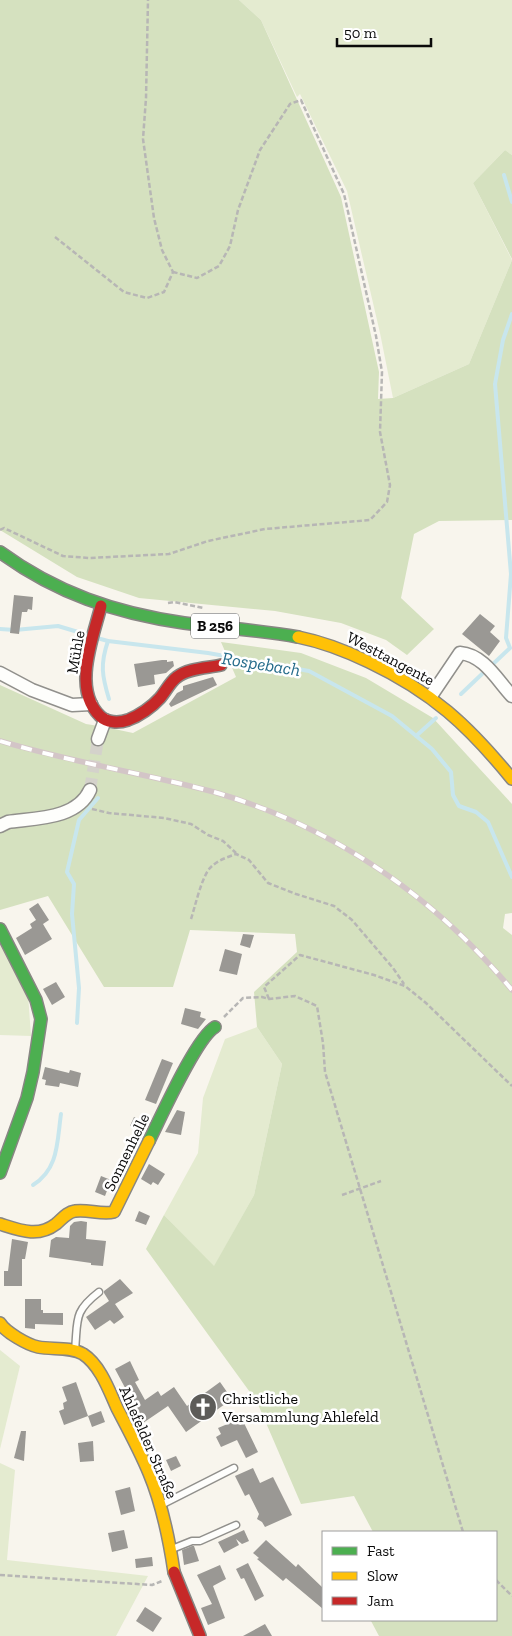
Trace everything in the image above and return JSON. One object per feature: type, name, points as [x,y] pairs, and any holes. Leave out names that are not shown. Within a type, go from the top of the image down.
[{"type":"street","name":"Westtangente","points":[[0,552],[14,564],[48,584],[101,606],[152,618],[282,635],[329,644],[381,668],[431,696],[480,740],[512,779]]},
{"type":"street","name":"Mühle","points":[[101,606],[89,653],[85,683],[91,704],[99,716],[105,720]]},
{"type":"street","points":[[431,696],[460,652],[471,654],[482,662],[512,696]]},
{"type":"street","points":[[98,739],[105,720],[118,722],[129,720],[158,701],[178,676],[221,665]]},
{"type":"street","points":[[0,673],[32,690],[72,705],[91,704]]},
{"type":"street","points":[[0,826],[8,822],[67,812],[86,799],[90,790]]},
{"type":"street","points":[[0,929],[36,1000],[41,1019],[27,1098],[0,1173]]},
{"type":"street","name":"Sonnenhelle","points":[[0,1224],[36,1234],[50,1229],[70,1212],[83,1210],[105,1215],[114,1212],[133,1171],[197,1048],[210,1030],[215,1027]]},
{"type":"street","name":"Ahlefelder Straße","points":[[0,1323],[2,1327],[16,1338],[37,1347],[64,1349],[82,1353],[93,1362],[108,1388],[149,1473],[160,1505],[171,1550],[175,1577],[200,1636]]},
{"type":"lane","points":[[74,1351],[80,1312],[86,1302],[99,1292]]},
{"type":"lane","points":[[160,1505],[234,1468]]},
{"type":"lane","points":[[171,1550],[192,1541],[200,1541],[236,1525]]},
{"type":"path","points":[[0,530],[4,528],[63,556],[89,558],[169,554],[208,541],[265,530],[370,520],[387,502],[390,485],[380,432],[382,372],[376,336],[344,194],[301,100],[290,104],[260,150],[238,210],[230,246],[218,266],[198,278],[173,272],[162,250],[154,218],[143,139],[146,98],[148,0]]},
{"type":"path","points":[[55,237],[124,292],[147,298],[164,292],[173,272]]},
{"type":"path","points":[[78,806],[109,813],[164,818],[191,824],[208,835],[223,841],[236,854],[249,860],[268,883],[334,906],[352,920],[393,968],[405,986],[426,1003],[512,1086]]},
{"type":"path","points":[[191,919],[200,889],[210,867],[222,859],[236,854]]},
{"type":"path","points":[[269,999],[264,987],[300,955],[374,975],[405,986]]},
{"type":"path","points":[[215,1027],[243,998],[262,997],[269,999],[295,996],[317,1006],[323,1043],[325,1072],[463,1531]]},
{"type":"path","points":[[342,1195],[380,1181]]},
{"type":"path","points":[[0,1575],[152,1585],[175,1577]]},
{"type":"path","points":[[497,1581],[512,1596]]},
{"type":"green space","points":[[0,0],[239,0],[261,20],[341,197],[379,372],[378,399],[393,398],[469,364],[512,260],[512,520],[439,521],[414,534],[401,598],[434,629],[407,655],[386,640],[341,623],[275,611],[139,598],[77,577],[0,530]]},
{"type":"green space","points":[[239,0],[512,0],[512,155],[505,150],[473,183],[512,260],[469,364],[393,398],[347,191],[300,94],[297,97],[261,20]]},
{"type":"green space","points":[[505,150],[512,155],[512,259],[473,183]]},
{"type":"green space","points":[[221,642],[301,653],[366,678],[433,718],[512,804],[512,913],[505,914],[503,928],[512,935],[512,1636],[379,1636],[371,1621],[497,1621],[497,1531],[372,1531],[354,1496],[301,1504],[257,1402],[146,1249],[164,1215],[214,1266],[254,1195],[282,1064],[257,1027],[254,992],[297,952],[295,934],[190,930],[173,987],[104,987],[48,896],[0,910],[0,685],[86,724],[133,733],[236,677]]},
{"type":"green space","points":[[0,943],[28,994],[31,1036],[0,1035]]},
{"type":"green space","points":[[257,1027],[282,1064],[254,1195],[214,1267],[164,1215],[198,1153],[203,1098],[225,1039]]},
{"type":"green space","points":[[0,1350],[20,1366],[0,1449]]},
{"type":"green space","points":[[0,1463],[15,1470],[7,1560],[148,1576],[116,1636],[0,1636]]},
{"type":"building","points":[[14,595],[33,597],[32,610],[28,609],[27,612],[22,612],[19,634],[10,633]]},
{"type":"building","points":[[480,614],[495,626],[490,632],[500,641],[489,656],[462,634]]},
{"type":"building","points":[[167,660],[167,662],[173,661],[174,666],[166,673],[154,675],[155,684],[138,687],[134,664]]},
{"type":"building","points":[[213,677],[217,685],[171,707],[169,704],[177,693],[183,690],[183,686]]},
{"type":"building","points":[[38,903],[49,920],[43,924],[52,939],[25,955],[16,938],[32,928],[30,924],[36,920],[29,909]]},
{"type":"building","points":[[243,934],[254,935],[250,948],[240,945]]},
{"type":"building","points":[[225,949],[242,954],[237,975],[219,971]]},
{"type":"building","points":[[56,982],[65,997],[52,1005],[43,989]]},
{"type":"building","points":[[185,1008],[201,1012],[200,1017],[206,1019],[198,1029],[181,1024]]},
{"type":"building","points":[[162,1059],[173,1063],[156,1104],[145,1100]]},
{"type":"building","points":[[45,1067],[69,1073],[70,1070],[81,1073],[78,1087],[60,1083],[59,1087],[45,1085],[46,1080],[42,1079]]},
{"type":"building","points":[[177,1110],[185,1112],[181,1135],[165,1132]]},
{"type":"building","points":[[134,1117],[146,1123],[142,1131],[130,1126]]},
{"type":"building","points":[[149,1164],[165,1174],[158,1185],[153,1182],[151,1185],[141,1179]]},
{"type":"building","points":[[101,1176],[111,1180],[105,1196],[95,1192]]},
{"type":"building","points":[[139,1211],[150,1216],[146,1225],[135,1221]]},
{"type":"building","points":[[74,1222],[87,1222],[86,1239],[106,1241],[103,1266],[49,1257],[51,1240],[56,1237],[69,1238],[70,1226]]},
{"type":"building","points":[[12,1239],[28,1242],[25,1259],[22,1259],[22,1286],[4,1286],[4,1271],[8,1271]]},
{"type":"building","points":[[120,1279],[133,1293],[115,1304],[124,1317],[114,1324],[110,1320],[95,1330],[86,1317],[109,1301],[104,1291]]},
{"type":"building","points":[[25,1299],[41,1299],[41,1310],[43,1310],[43,1313],[63,1313],[63,1325],[35,1324],[35,1329],[25,1328]]},
{"type":"building","points":[[130,1361],[139,1380],[135,1382],[145,1400],[158,1391],[161,1396],[174,1387],[187,1406],[220,1382],[232,1399],[186,1432],[168,1406],[143,1423],[136,1413],[138,1412],[115,1369]]},
{"type":"building","points":[[76,1382],[88,1416],[64,1425],[59,1411],[64,1409],[63,1403],[67,1401],[62,1387]]},
{"type":"building","points":[[101,1411],[105,1422],[92,1427],[88,1416]]},
{"type":"building","points":[[237,1420],[240,1425],[244,1423],[258,1452],[246,1458],[237,1440],[221,1447],[216,1437],[221,1434],[218,1428]]},
{"type":"building","points":[[21,1431],[26,1431],[24,1461],[14,1458]]},
{"type":"building","points":[[93,1441],[94,1461],[80,1462],[78,1443]]},
{"type":"building","points":[[176,1456],[181,1466],[171,1471],[166,1460]]},
{"type":"building","points":[[253,1468],[260,1483],[273,1477],[292,1515],[265,1527],[257,1519],[259,1514],[249,1494],[245,1496],[235,1476]]},
{"type":"building","points":[[130,1487],[135,1511],[121,1515],[115,1491]]},
{"type":"building","points":[[124,1530],[128,1548],[112,1552],[108,1533]]},
{"type":"building","points":[[244,1530],[249,1541],[242,1544],[236,1539],[239,1545],[224,1553],[218,1542]]},
{"type":"building","points":[[266,1540],[296,1567],[298,1564],[322,1587],[322,1608],[286,1578],[283,1581],[257,1559],[259,1558],[253,1553]]},
{"type":"building","points":[[194,1546],[199,1561],[184,1565],[182,1550]]},
{"type":"building","points":[[152,1557],[153,1566],[136,1568],[135,1559]]},
{"type":"building","points":[[248,1563],[264,1596],[255,1601],[244,1578],[241,1579],[236,1569]]},
{"type":"building","points":[[220,1565],[226,1579],[213,1586],[225,1618],[208,1625],[201,1608],[212,1604],[197,1575]]},
{"type":"building","points":[[145,1607],[162,1618],[153,1632],[136,1621]]},
{"type":"building","points":[[265,1624],[272,1636],[243,1636]]},
{"type":"waterway","points":[[504,175],[512,202]]},
{"type":"waterway","points":[[493,664],[510,648],[506,638],[511,574],[495,384],[503,340],[512,314]]},
{"type":"waterway","name":"Rospebach","points":[[0,629],[15,630],[58,626],[88,635]]},
{"type":"waterway","name":"Rospebach","points":[[97,638],[208,653],[309,671],[392,716],[432,749],[451,772],[453,795],[459,806],[476,812],[488,822],[512,877]]},
{"type":"waterway","points":[[108,641],[103,670],[109,699]]},
{"type":"waterway","points":[[461,694],[482,674]]},
{"type":"waterway","points":[[416,736],[436,718]]},
{"type":"waterway","points":[[77,1023],[79,988],[72,914],[74,884],[67,872],[79,820],[98,798]]},
{"type":"waterway","points":[[33,1185],[42,1178],[52,1163],[61,1114]]},
{"type":"tunnel","points":[[90,790],[98,739]]},
{"type":"railway","points":[[0,741],[214,792],[257,806],[299,824],[340,845],[378,868],[415,895],[482,956],[512,990]]},
{"type":"traffic: fast","points":[[0,552],[43,579],[65,590],[110,607],[184,623],[298,637]]},
{"type":"traffic: fast","points":[[0,929],[36,1000],[41,1019],[27,1098],[0,1173]]},
{"type":"traffic: fast","points":[[149,1141],[170,1097],[198,1046],[215,1027]]},
{"type":"traffic: slow","points":[[298,637],[352,654],[412,685],[464,726],[512,779]]},
{"type":"traffic: slow","points":[[0,1224],[28,1232],[35,1232],[49,1228],[72,1212],[114,1212],[149,1141]]},
{"type":"traffic: slow","points":[[0,1323],[12,1334],[34,1346],[72,1350],[83,1354],[99,1371],[138,1448],[154,1485],[170,1547],[174,1572]]},
{"type":"traffic: jam","points":[[101,606],[90,648],[86,678],[87,692],[92,705],[100,716],[106,720],[125,721],[141,714],[160,698],[177,677],[192,670],[221,665]]},
{"type":"traffic: jam","points":[[174,1572],[200,1636]]},
{"type":"place","name":"Christliche Versammlung Ahlefeld","points":[[203,1407]]}]
